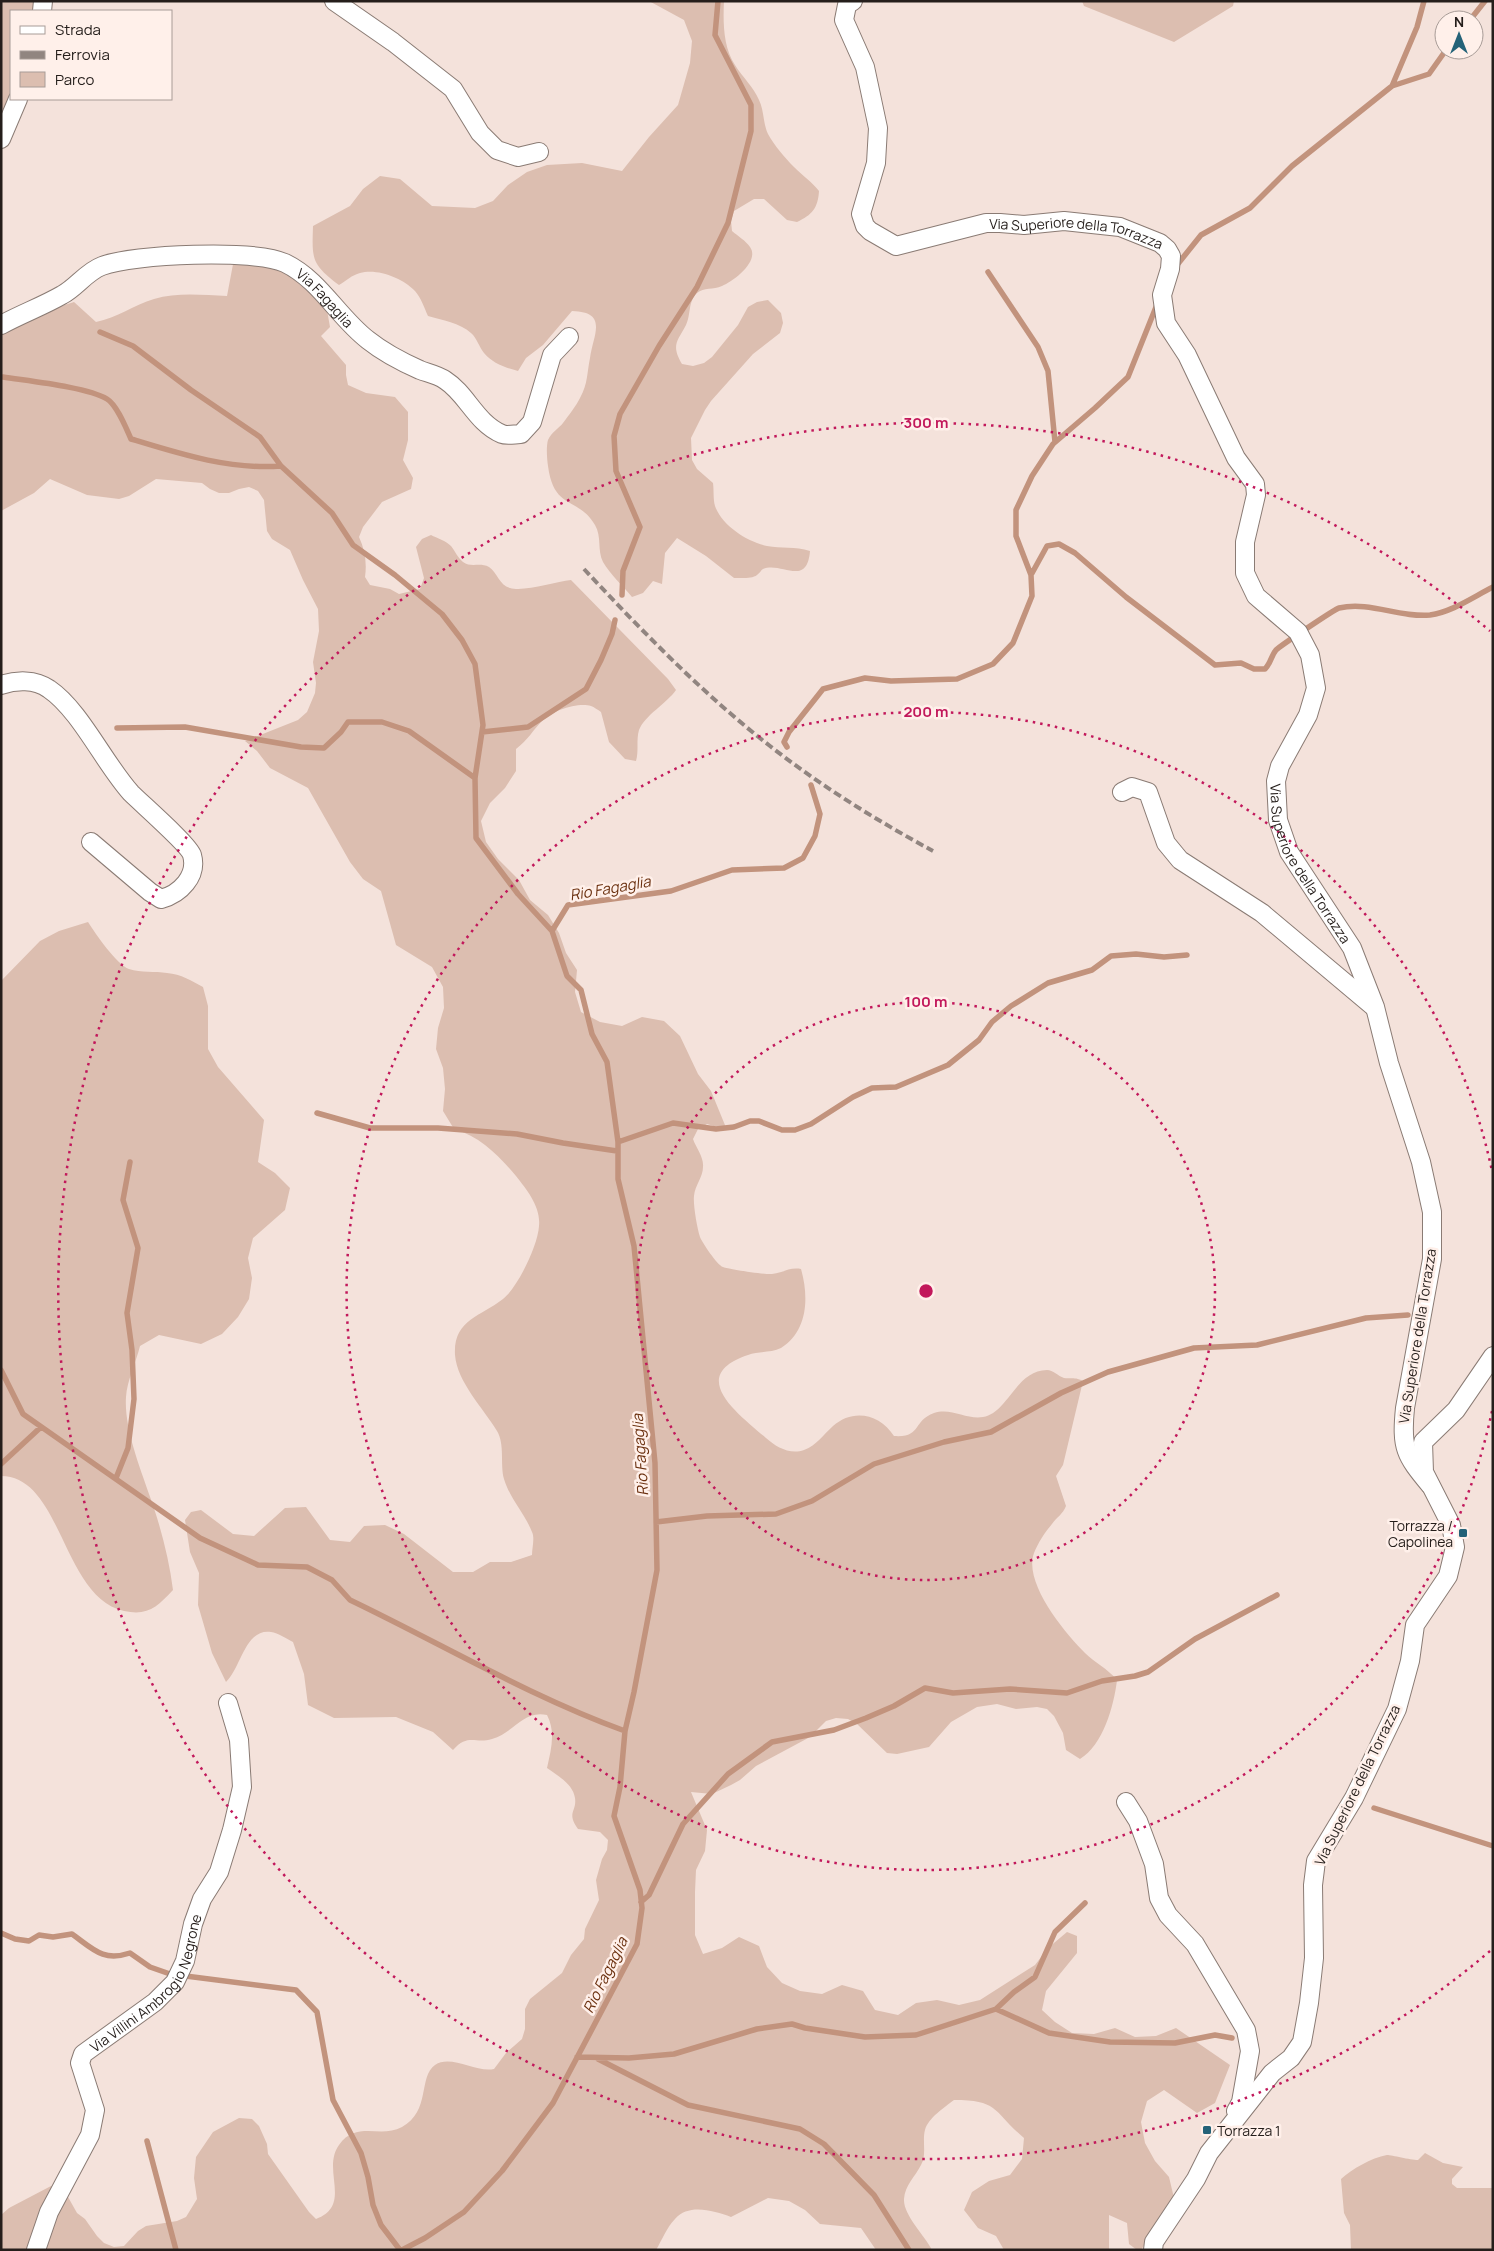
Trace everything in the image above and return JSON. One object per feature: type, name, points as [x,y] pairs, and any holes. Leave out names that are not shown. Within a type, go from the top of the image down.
[{"type":"street","points":[[334,1],[393,42],[453,89],[480,134],[496,150],[518,157],[539,152]]},
{"type":"street","name":"Via Superiore della Torrazza","points":[[853,1],[847,5],[844,20],[864,67],[878,128],[876,163],[861,208],[862,219],[870,231],[896,246],[986,224],[1000,222],[1024,225],[1064,221],[1120,227],[1160,243],[1171,256],[1170,270],[1162,295],[1166,324],[1187,355],[1236,458],[1255,484],[1256,495],[1244,542],[1245,573],[1256,596],[1298,632],[1310,655],[1316,688],[1308,715],[1280,766],[1276,781],[1278,820],[1289,852],[1352,948],[1375,1007],[1389,1063],[1421,1162],[1432,1212],[1432,1259],[1402,1431],[1405,1449],[1410,1461],[1430,1485]]},
{"type":"street","points":[[1,139],[18,100]]},
{"type":"street","name":"Via Fagaglia","points":[[1,325],[64,294],[92,270],[103,265],[130,260],[187,256],[229,254],[260,256],[284,262],[305,275],[353,327],[369,341],[418,369],[444,379],[458,392],[479,418],[503,435],[521,434],[532,422],[552,355],[569,337]]},
{"type":"street","points":[[1,685],[19,681],[33,683],[48,688],[57,696],[70,709],[105,761],[130,791],[189,848],[193,857],[192,871],[184,887],[173,896],[161,899],[150,892],[92,842]]},
{"type":"street","points":[[1122,792],[1132,787],[1148,792],[1166,843],[1180,860],[1262,913],[1375,1007]]},
{"type":"street","name":"Via Superiore della Torrazza","points":[[1153,2250],[1154,2242],[1196,2179],[1209,2153],[1272,2072],[1292,2058],[1302,2042],[1310,2003],[1314,1958],[1313,1885],[1316,1861],[1354,1798],[1396,1709],[1410,1661],[1415,1625],[1448,1576],[1456,1547],[1451,1525],[1424,1472],[1423,1442],[1456,1410],[1493,1356]]},
{"type":"street","name":"Via Villini Ambrogio Negrone","points":[[36,2250],[49,2212],[90,2135],[95,2110],[80,2063],[83,2054],[155,2002],[175,1982],[185,1961],[202,1899],[219,1872],[232,1830],[242,1787],[239,1740],[228,1704]]},
{"type":"street","name":"Via Superiore della Torrazza","points":[[1126,1802],[1138,1821],[1154,1864],[1159,1898],[1168,1915],[1195,1944],[1246,2030],[1250,2051],[1241,2102],[1224,2134]]},
{"type":"green space","points":[[1,1],[37,1],[36,10],[10,10],[11,100],[1,126]]},
{"type":"green space","points":[[649,1],[724,1],[724,26],[728,50],[735,65],[754,90],[759,100],[768,134],[787,160],[819,191],[816,206],[807,217],[797,222],[787,220],[764,199],[754,199],[734,211],[731,221],[732,231],[750,247],[752,258],[744,270],[733,280],[719,287],[700,291],[694,296],[688,321],[676,344],[682,364],[693,366],[704,363],[712,357],[738,325],[748,307],[757,302],[768,300],[781,313],[783,323],[780,333],[753,354],[705,410],[691,438],[692,460],[697,469],[713,483],[714,503],[718,513],[736,532],[752,541],[767,546],[810,551],[808,562],[799,571],[770,567],[763,569],[752,577],[734,578],[706,556],[677,538],[665,553],[662,584],[653,581],[643,593],[632,597],[603,562],[595,525],[588,516],[567,502],[555,490],[548,466],[548,440],[572,411],[585,388],[595,333],[595,320],[584,312],[572,311],[543,345],[526,358],[518,371],[513,370],[487,357],[473,335],[467,330],[451,322],[428,316],[415,291],[397,278],[382,273],[367,272],[354,275],[339,285],[323,272],[315,260],[313,254],[313,226],[350,206],[363,189],[380,176],[400,179],[432,206],[475,208],[493,201],[508,185],[527,172],[547,165],[582,163],[622,171],[678,105],[690,63],[692,41],[684,20]]},
{"type":"green space","points":[[1082,1],[1234,1],[1233,6],[1174,42],[1084,6]]},
{"type":"green space","points":[[234,259],[278,266],[299,277],[327,310],[330,327],[321,336],[346,365],[348,385],[366,393],[395,397],[408,412],[408,440],[403,460],[413,478],[411,489],[382,502],[363,527],[359,537],[365,557],[365,577],[370,585],[390,589],[399,594],[420,589],[424,578],[416,547],[422,539],[431,535],[449,544],[466,564],[489,567],[503,584],[510,588],[531,588],[571,580],[668,679],[676,690],[646,720],[639,730],[636,761],[625,759],[609,742],[601,712],[591,706],[572,706],[547,717],[516,749],[516,771],[505,788],[490,803],[481,821],[486,842],[498,859],[519,880],[530,900],[548,915],[559,933],[566,953],[577,970],[575,992],[581,1012],[600,1022],[622,1026],[642,1017],[664,1021],[680,1036],[698,1074],[711,1091],[727,1130],[707,1124],[698,1129],[693,1139],[703,1163],[703,1171],[694,1196],[694,1205],[700,1237],[710,1253],[723,1267],[739,1270],[772,1274],[801,1269],[804,1280],[805,1302],[804,1313],[797,1332],[781,1348],[748,1355],[730,1364],[721,1374],[719,1384],[724,1396],[732,1407],[770,1441],[779,1447],[794,1452],[804,1450],[813,1445],[841,1420],[857,1415],[874,1418],[894,1436],[903,1436],[913,1432],[922,1420],[934,1413],[953,1412],[971,1417],[983,1417],[992,1414],[1027,1377],[1036,1372],[1049,1370],[1064,1378],[1083,1381],[1063,1465],[1056,1476],[1066,1506],[1040,1542],[1034,1553],[1032,1565],[1040,1593],[1057,1620],[1085,1653],[1117,1680],[1110,1713],[1095,1744],[1080,1759],[1066,1750],[1063,1733],[1054,1716],[1047,1709],[1037,1707],[1016,1709],[997,1704],[977,1707],[951,1722],[929,1747],[897,1754],[887,1753],[857,1724],[848,1719],[836,1718],[826,1721],[810,1737],[756,1766],[731,1785],[712,1794],[691,1792],[707,1830],[705,1851],[696,1870],[695,1935],[703,1954],[722,1948],[739,1937],[759,1946],[767,1967],[782,1983],[800,1991],[822,1994],[842,1985],[863,1991],[875,2010],[898,2015],[916,2003],[937,2000],[959,2005],[980,2000],[1035,1965],[1048,1948],[1067,1932],[1077,1936],[1077,1953],[1046,1991],[1042,2010],[1055,2022],[1072,2033],[1094,2034],[1115,2028],[1135,2037],[1156,2036],[1176,2028],[1230,2065],[1215,2103],[1197,2113],[1164,2090],[1147,2101],[1141,2122],[1145,2143],[1155,2161],[1169,2177],[1174,2198],[1141,2250],[1137,2250],[1129,2244],[1127,2223],[1109,2215],[1109,2250],[1004,2250],[996,2236],[978,2228],[964,2210],[972,2192],[989,2181],[1010,2175],[1022,2159],[1024,2138],[995,2109],[988,2105],[980,2102],[954,2100],[937,2113],[927,2126],[924,2134],[923,2161],[908,2185],[904,2199],[907,2212],[932,2250],[876,2250],[861,2228],[820,2224],[805,2210],[789,2201],[768,2198],[731,2217],[702,2210],[687,2211],[675,2219],[656,2250],[1,2250],[1,2215],[9,2208],[51,2186],[68,2197],[77,2213],[85,2219],[104,2243],[114,2247],[124,2246],[138,2231],[146,2226],[177,2221],[186,2217],[197,2199],[194,2178],[196,2157],[213,2132],[239,2118],[252,2119],[259,2126],[267,2144],[268,2154],[309,2212],[316,2219],[327,2213],[333,2205],[335,2196],[334,2155],[339,2145],[346,2138],[353,2133],[361,2131],[394,2130],[411,2120],[421,2104],[427,2078],[430,2070],[435,2065],[441,2062],[456,2062],[479,2069],[494,2069],[506,2053],[522,2039],[525,2029],[525,2009],[530,1999],[562,1973],[571,1955],[584,1939],[585,1929],[599,1900],[596,1880],[602,1859],[607,1850],[608,1840],[600,1832],[578,1829],[572,1815],[575,1803],[574,1793],[564,1781],[547,1768],[552,1734],[547,1715],[539,1714],[525,1719],[507,1732],[492,1739],[467,1740],[453,1750],[433,1732],[396,1717],[334,1718],[308,1705],[304,1674],[293,1642],[271,1632],[262,1632],[249,1642],[226,1682],[212,1653],[198,1605],[199,1573],[190,1552],[185,1520],[191,1512],[201,1510],[233,1534],[254,1536],[285,1508],[306,1507],[330,1540],[350,1542],[364,1526],[385,1525],[404,1534],[453,1572],[473,1572],[490,1562],[511,1562],[532,1555],[533,1540],[533,1534],[529,1525],[504,1479],[502,1448],[497,1431],[466,1385],[457,1365],[455,1355],[458,1334],[463,1327],[477,1315],[503,1299],[521,1276],[538,1234],[539,1219],[536,1206],[525,1187],[503,1161],[481,1142],[464,1132],[454,1129],[443,1111],[445,1089],[443,1068],[436,1049],[438,1028],[444,1008],[443,987],[432,967],[396,945],[381,891],[363,879],[350,862],[308,788],[270,768],[257,751],[245,741],[298,720],[307,712],[315,693],[316,683],[313,662],[319,631],[318,609],[290,550],[272,539],[267,531],[264,500],[258,491],[249,487],[229,493],[219,493],[202,483],[156,479],[129,496],[119,499],[87,495],[50,479],[34,493],[1,511],[1,331],[31,316],[74,302],[96,322],[111,318],[147,302],[172,295],[227,296]]},
{"type":"green space","points":[[88,922],[119,962],[129,969],[177,975],[203,987],[208,1006],[208,1049],[218,1067],[264,1120],[258,1162],[275,1173],[290,1188],[285,1210],[253,1238],[248,1258],[252,1278],[249,1299],[238,1317],[222,1334],[201,1344],[159,1335],[140,1346],[127,1391],[127,1421],[160,1529],[173,1590],[152,1609],[140,1612],[124,1611],[103,1601],[87,1584],[50,1515],[37,1495],[21,1481],[1,1476],[1,981],[40,941],[59,931]]},
{"type":"green space","points":[[1425,2153],[1443,2163],[1463,2167],[1452,2179],[1452,2184],[1457,2188],[1493,2188],[1493,2250],[1351,2250],[1350,2225],[1344,2213],[1341,2179],[1362,2164],[1381,2156],[1389,2155],[1418,2160]]},
{"type":"waterway","points":[[622,595],[623,571],[640,527],[616,471],[614,436],[620,414],[659,346],[697,287],[728,223],[751,131],[751,105],[715,35],[718,1]]},
{"type":"waterway","points":[[1177,265],[1201,235],[1250,208],[1292,166],[1392,86],[1417,27],[1424,1]]},
{"type":"waterway","points":[[1478,10],[1485,1]]},
{"type":"waterway","points":[[1392,86],[1429,74],[1439,60]]},
{"type":"waterway","points":[[988,272],[1038,347],[1048,371],[1055,442]]},
{"type":"waterway","points":[[787,747],[784,742],[789,732],[823,689],[865,678],[891,681],[957,679],[993,664],[1013,643],[1032,596],[1031,575],[1016,536],[1016,510],[1032,476],[1053,444],[1128,377],[1158,302]]},
{"type":"waterway","points":[[100,332],[133,346],[191,390],[260,437],[281,466],[332,513],[353,545],[395,575],[442,614],[462,640],[475,664],[483,725],[475,778],[476,838],[518,894],[552,931]]},
{"type":"waterway","points":[[3,377],[72,388],[107,399],[118,411],[131,439],[205,460],[243,466],[281,466]]},
{"type":"waterway","points":[[1031,575],[1047,546],[1059,544],[1075,553],[1126,597],[1215,665],[1241,663],[1254,669],[1265,669],[1276,650],[1339,608],[1351,606],[1407,614],[1430,615],[1454,607],[1493,587]]},
{"type":"waterway","points":[[482,732],[528,727],[586,689],[612,634],[615,620]]},
{"type":"waterway","points":[[117,728],[185,727],[301,747],[324,748],[341,732],[348,722],[382,722],[409,731],[475,778]]},
{"type":"waterway","name":"Rio Fagaglia","points":[[402,2250],[425,2238],[464,2212],[502,2171],[553,2103],[637,1944],[642,1908],[640,1890],[614,1816],[620,1787],[625,1731],[657,1570],[655,1463],[634,1246],[618,1179],[618,1142],[607,1062],[592,1034],[581,990],[567,976],[552,931],[568,905],[671,891],[732,870],[784,868],[803,858],[815,836],[820,814],[811,785]]},
{"type":"waterway","points":[[618,1142],[673,1123],[716,1129],[734,1127],[750,1121],[759,1121],[782,1130],[795,1130],[811,1124],[853,1097],[872,1088],[896,1087],[948,1065],[979,1040],[992,1022],[1011,1006],[1048,983],[1092,970],[1111,956],[1136,954],[1164,957],[1187,955]]},
{"type":"waterway","points":[[317,1113],[370,1128],[438,1128],[517,1134],[617,1151]]},
{"type":"waterway","points":[[116,1478],[128,1448],[134,1399],[132,1350],[127,1313],[138,1248],[123,1200],[130,1162]]},
{"type":"waterway","points":[[656,1522],[707,1516],[776,1514],[812,1501],[874,1464],[944,1442],[991,1432],[1061,1393],[1108,1372],[1194,1348],[1257,1345],[1366,1318],[1408,1315]]},
{"type":"waterway","points":[[1,1370],[23,1414],[200,1538],[258,1565],[307,1567],[332,1580],[350,1600],[520,1686],[625,1731]]},
{"type":"waterway","points":[[1,1464],[41,1427]]},
{"type":"waterway","points":[[641,1902],[649,1895],[683,1824],[728,1774],[772,1742],[834,1730],[894,1706],[925,1688],[953,1693],[1010,1689],[1067,1693],[1102,1681],[1135,1676],[1148,1672],[1195,1639],[1277,1595]]},
{"type":"waterway","points":[[1374,1808],[1493,1846]]},
{"type":"waterway","points":[[996,2009],[1014,1992],[1035,1977],[1055,1932],[1085,1903]]},
{"type":"waterway","points":[[1,1933],[15,1939],[29,1941],[39,1935],[53,1937],[72,1934],[92,1949],[105,1955],[112,1956],[130,1953],[150,1967],[170,1974],[296,1990],[317,2012],[333,2100],[361,2153],[373,2205],[381,2225],[400,2250]]},
{"type":"waterway","points":[[577,2057],[629,2058],[674,2054],[757,2029],[792,2024],[805,2028],[865,2037],[916,2035],[996,2009],[1049,2033],[1110,2042],[1175,2043],[1215,2035],[1232,2038]]},
{"type":"waterway","points":[[598,2059],[688,2105],[800,2129],[824,2144],[874,2195],[909,2250]]},
{"type":"waterway","points":[[147,2141],[176,2250]]},
{"type":"railway","points":[[584,569],[674,661],[745,726],[789,761],[829,789],[933,851]]},
{"type":"place","name":"Torrazza / Capolinea","points":[[1463,1533]]},
{"type":"place","name":"Torrazza 1","points":[[1207,2130]]}]
